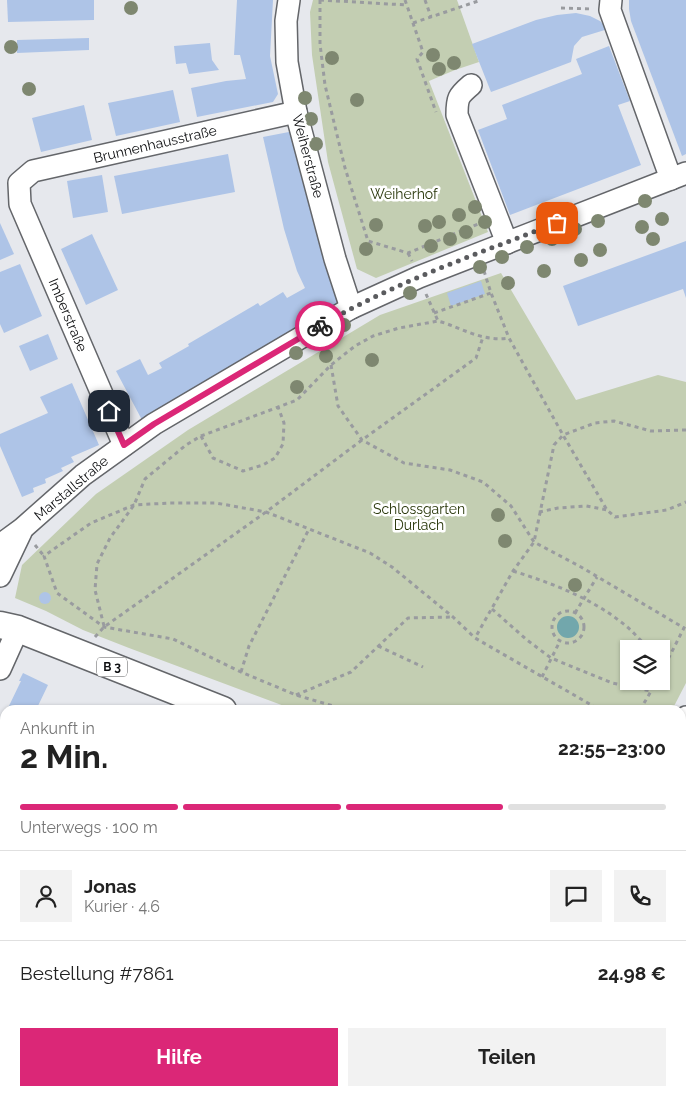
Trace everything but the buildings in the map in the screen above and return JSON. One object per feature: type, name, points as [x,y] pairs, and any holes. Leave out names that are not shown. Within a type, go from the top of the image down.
[{"type":"main road","name":"B 3","points":[[9,627],[210,705]]},
{"type":"street","name":"Weiherstraße","points":[[289,0],[286,21],[288,62],[296,112],[351,308]]},
{"type":"street","points":[[610,5],[679,176]]},
{"type":"street","points":[[471,86],[462,93],[457,101],[457,115],[507,243]]},
{"type":"street","name":"Brunnenhausstraße","points":[[19,183],[33,171],[296,112]]},
{"type":"street","name":"Marstallstraße","points":[[0,545],[22,530],[83,475],[154,424],[351,308],[419,277],[679,176]]},
{"type":"street","name":"Imberstraße","points":[[19,183],[20,204],[124,445]]},
{"type":"street","name":"Marstallstraße","points":[[0,576],[22,530]]},
{"type":"street","points":[[0,669],[9,627]]},
{"type":"path","points":[[405,0],[407,6],[320,0],[320,44],[325,85],[345,168],[368,241],[408,253],[478,224]]},
{"type":"path","points":[[425,0],[431,17]]},
{"type":"path","points":[[413,23],[481,0]]},
{"type":"path","points":[[561,8],[610,5]]},
{"type":"path","points":[[419,277],[438,320]]},
{"type":"path","points":[[434,314],[491,293],[509,338],[607,510],[615,517],[667,510],[686,502]]},
{"type":"path","points":[[104,627],[95,590],[97,564],[110,538],[134,505],[145,479],[186,445],[201,436],[230,424],[297,400],[331,365],[355,346],[373,336],[399,328],[438,320],[484,337],[497,340],[509,338]]},
{"type":"path","points":[[94,639],[104,627],[266,512],[476,358],[484,337]]},
{"type":"path","points":[[331,365],[338,406],[362,440],[404,463],[450,470],[483,482],[510,506],[534,542],[581,567],[684,628]]},
{"type":"path","points":[[201,436],[213,458],[243,471],[263,465],[275,458],[283,444],[284,423],[278,408]]},
{"type":"path","points":[[475,638],[513,571],[534,542],[554,445],[563,435],[595,423],[614,420],[651,431],[686,430]]},
{"type":"path","points":[[330,705],[296,695],[173,640],[104,627],[57,593],[44,556],[91,523],[134,505],[170,503],[216,504],[266,512],[370,553],[392,567],[475,638],[591,705]]},
{"type":"path","points":[[539,512],[558,508],[586,506],[607,510]]},
{"type":"path","points":[[241,672],[249,646],[309,529]]},
{"type":"path","points":[[513,571],[545,581],[584,598],[622,622],[640,640]]},
{"type":"path","points":[[575,613],[597,577]]},
{"type":"path","points":[[492,609],[551,658],[612,683],[651,691],[643,705]]},
{"type":"path","points":[[561,612],[575,613],[582,620],[582,634],[570,643],[560,641],[552,629],[554,619],[561,612]]},
{"type":"path","points":[[296,695],[351,672],[408,618],[453,618]]},
{"type":"path","points":[[670,657],[686,624]]},
{"type":"path","points":[[542,677],[560,641]]},
{"type":"path","points":[[378,646],[423,667]]},
{"type":"green space","name":"Weiherhof","points":[[313,0],[457,0],[479,62],[429,81],[488,232],[376,278],[357,269],[328,162],[312,55],[310,12]]},
{"type":"green space","name":"Schlossgarten Durlach","points":[[501,273],[576,400],[658,375],[686,382],[686,683],[675,705],[282,705],[83,630],[15,598],[22,565],[96,494],[188,430],[380,315]]},
{"type":"water","points":[[564,616],[572,616],[579,623],[579,631],[572,638],[564,638],[557,631],[557,623]]},
{"type":"way so far","points":[[320,326],[351,308],[419,277],[557,223]]},
{"type":"route","points":[[109,411],[124,445],[154,424],[320,326]]}]
